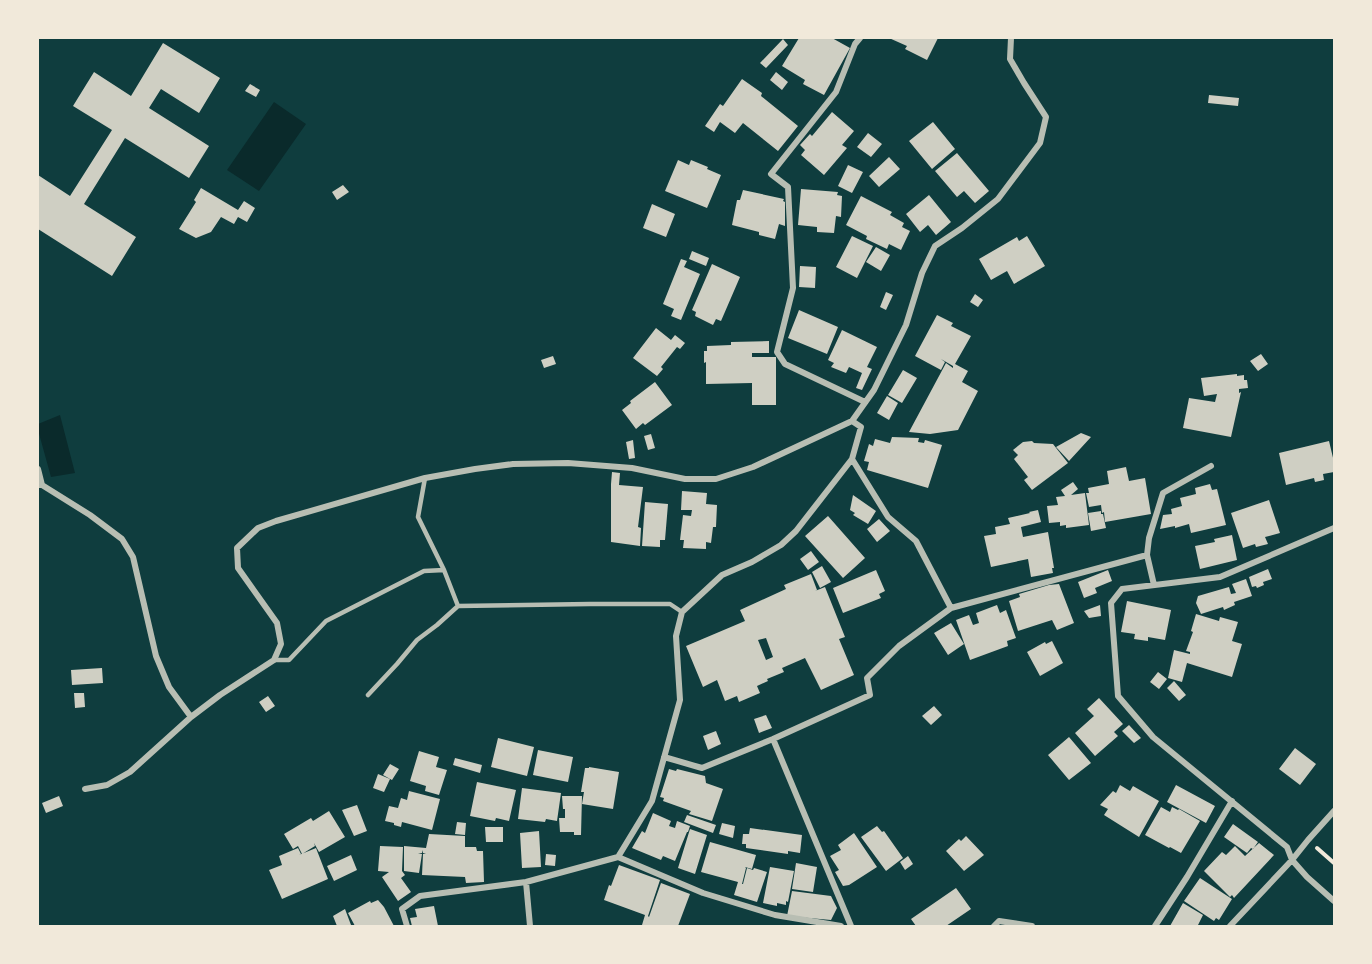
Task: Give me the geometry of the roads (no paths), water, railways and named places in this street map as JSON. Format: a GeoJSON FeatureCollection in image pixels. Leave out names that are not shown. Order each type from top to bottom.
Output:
{"type":"FeatureCollection","features":[{"type":"Feature","properties":{"kind":"street"},"geometry":{"type":"LineString","coordinates":[[860,38],[855,44],[836,92],[771,174],[788,187],[793,288],[777,352],[785,364],[865,402]]}},
{"type":"Feature","properties":{"kind":"street"},"geometry":{"type":"LineString","coordinates":[[85,789],[107,785],[130,772],[219,694],[274,660],[281,644],[277,624],[238,567],[237,548],[258,528],[276,520],[425,478],[513,464],[568,463],[632,468],[685,479],[716,479],[753,468],[852,421],[874,390],[906,325],[922,273],[935,246],[998,199],[1040,143],[1046,117],[1010,59],[1011,38]]}},
{"type":"Feature","properties":{"kind":"street"},"geometry":{"type":"LineString","coordinates":[[618,857],[652,801],[680,700],[676,636],[682,612],[722,575],[752,562],[781,545],[796,531],[852,459],[861,427],[852,421]]}},
{"type":"Feature","properties":{"kind":"street"},"geometry":{"type":"LineString","coordinates":[[852,459],[888,517],[916,541],[951,608]]}},
{"type":"Feature","properties":{"kind":"street"},"geometry":{"type":"LineString","coordinates":[[1154,585],[1147,555],[1149,538],[1163,493],[1211,466]]}},
{"type":"Feature","properties":{"kind":"street"},"geometry":{"type":"LineString","coordinates":[[38,469],[40,485],[90,515],[122,539],[133,557],[156,656],[169,687],[191,717]]}},
{"type":"Feature","properties":{"kind":"street"},"geometry":{"type":"LineString","coordinates":[[1335,528],[1220,577],[1122,589],[1111,603],[1118,696],[1153,737],[1287,848],[1292,860],[1307,877],[1335,901]]}},
{"type":"Feature","properties":{"kind":"street"},"geometry":{"type":"LineString","coordinates":[[664,757],[702,768],[870,695],[867,678],[899,646],[951,608],[1147,555]]}},
{"type":"Feature","properties":{"kind":"street"},"geometry":{"type":"LineString","coordinates":[[773,739],[851,927]]}},
{"type":"Feature","properties":{"kind":"street"},"geometry":{"type":"LineString","coordinates":[[1155,927],[1232,801]]}},
{"type":"Feature","properties":{"kind":"street"},"geometry":{"type":"LineString","coordinates":[[1230,927],[1335,811]]}},
{"type":"Feature","properties":{"kind":"street"},"geometry":{"type":"LineString","coordinates":[[407,927],[402,909],[420,896],[526,882],[618,857],[703,893],[775,915],[841,927]]}},
{"type":"Feature","properties":{"kind":"street"},"geometry":{"type":"LineString","coordinates":[[526,882],[530,927]]}},
{"type":"Feature","properties":{"kind":"street"},"geometry":{"type":"LineString","coordinates":[[994,927],[999,921],[1032,927]]}},
{"type":"Feature","properties":{"kind":"lane"},"geometry":{"type":"LineString","coordinates":[[425,478],[418,517],[444,570],[458,606]]}},
{"type":"Feature","properties":{"kind":"lane"},"geometry":{"type":"LineString","coordinates":[[274,660],[289,660],[326,621],[424,571],[444,570]]}},
{"type":"Feature","properties":{"kind":"lane"},"geometry":{"type":"LineString","coordinates":[[368,695],[417,640],[458,606],[670,604],[682,612]]}},
{"type":"Feature","properties":{"kind":"water"},"geometry":{"type":"Polygon","coordinates":[[[274,102],[306,124],[259,191],[227,170],[274,102]]]}},
{"type":"Feature","properties":{"kind":"water"},"geometry":{"type":"Polygon","coordinates":[[[60,415],[75,473],[51,477],[38,424],[60,415]]]}}]}
